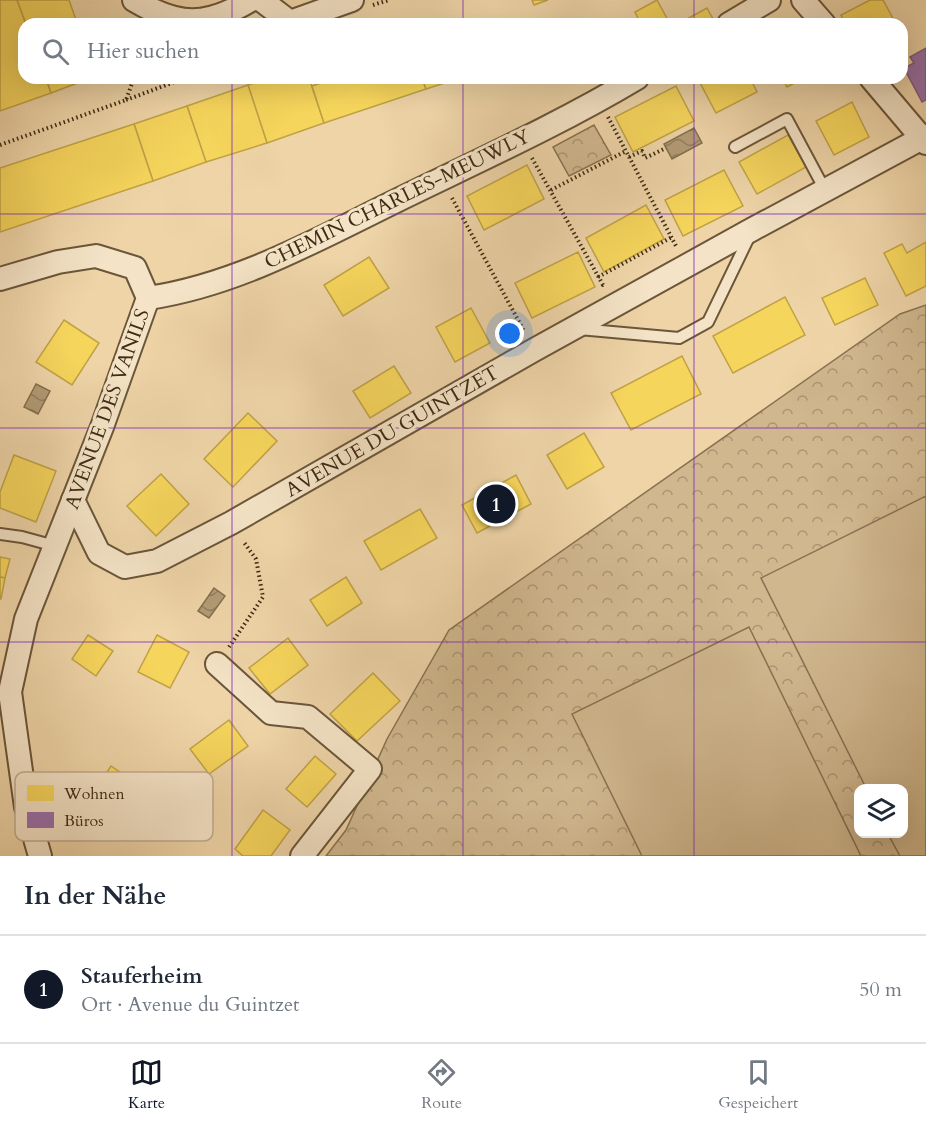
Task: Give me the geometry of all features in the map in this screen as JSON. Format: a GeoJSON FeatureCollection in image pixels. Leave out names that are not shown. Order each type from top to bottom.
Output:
{"type":"FeatureCollection","features":[{"type":"Feature","properties":{"kind":"street"},"geometry":{"type":"LineString","coordinates":[[134,0],[175,18]]}},
{"type":"Feature","properties":{"kind":"street"},"geometry":{"type":"LineString","coordinates":[[213,18],[251,0]]}},
{"type":"Feature","properties":{"kind":"street"},"geometry":{"type":"LineString","coordinates":[[261,0],[285,18]]}},
{"type":"Feature","properties":{"kind":"street"},"geometry":{"type":"LineString","coordinates":[[301,18],[352,0]]}},
{"type":"Feature","properties":{"kind":"street"},"geometry":{"type":"LineString","coordinates":[[739,18],[769,0]]}},
{"type":"Feature","properties":{"kind":"street"},"geometry":{"type":"LineString","coordinates":[[803,0],[819,18]]}},
{"type":"Feature","properties":{"kind":"street","name":"CHEMIN CHARLES-MEUWLY"},"geometry":{"type":"LineString","coordinates":[[148,298],[175,294],[213,283],[276,259],[522,140],[627,84]]}},
{"type":"Feature","properties":{"kind":"street"},"geometry":{"type":"LineString","coordinates":[[876,84],[925,139]]}},
{"type":"Feature","properties":{"kind":"street","name":"AVENUE DU GUINTZET"},"geometry":{"type":"LineString","coordinates":[[73,500],[99,553],[125,567],[157,561],[231,523],[534,350],[753,229],[925,139]]}},
{"type":"Feature","properties":{"kind":"street","name":"AVENUE DES VANILS"},"geometry":{"type":"LineString","coordinates":[[0,279],[58,262],[96,256],[135,268],[148,298],[102,427],[26,619],[10,692],[21,772]]}},
{"type":"Feature","properties":{"kind":"street"},"geometry":{"type":"LineString","coordinates":[[217,664],[271,712],[308,717],[370,769],[302,856]]}},
{"type":"Feature","properties":{"kind":"street","name":"AVENUE DES VANILS"},"geometry":{"type":"LineString","coordinates":[[36,841],[40,856]]}},
{"type":"Feature","properties":{"kind":"lane"},"geometry":{"type":"LineString","coordinates":[[735,147],[787,119],[825,190]]}},
{"type":"Feature","properties":{"kind":"lane"},"geometry":{"type":"LineString","coordinates":[[573,329],[679,338],[689,333],[708,322],[753,229]]}},
{"type":"Feature","properties":{"kind":"lane"},"geometry":{"type":"LineString","coordinates":[[0,534],[55,546]]}},
{"type":"Feature","properties":{"kind":"path"},"geometry":{"type":"LineString","coordinates":[[126,100],[132,84]]}},
{"type":"Feature","properties":{"kind":"path"},"geometry":{"type":"LineString","coordinates":[[0,145],[169,84]]}},
{"type":"Feature","properties":{"kind":"path"},"geometry":{"type":"LineString","coordinates":[[599,100],[672,237],[676,246],[668,251]]}},
{"type":"Feature","properties":{"kind":"path"},"geometry":{"type":"LineString","coordinates":[[522,140],[603,285],[613,280]]}},
{"type":"Feature","properties":{"kind":"path"},"geometry":{"type":"LineString","coordinates":[[629,157],[642,151],[645,158],[666,148]]}},
{"type":"Feature","properties":{"kind":"path"},"geometry":{"type":"LineString","coordinates":[[550,190],[626,152]]}},
{"type":"Feature","properties":{"kind":"path"},"geometry":{"type":"LineString","coordinates":[[442,179],[534,350]]}},
{"type":"Feature","properties":{"kind":"path"},"geometry":{"type":"LineString","coordinates":[[598,276],[672,237]]}},
{"type":"Feature","properties":{"kind":"path"},"geometry":{"type":"LineString","coordinates":[[217,664],[263,597],[256,559],[231,523]]}},
{"type":"Feature","properties":{"kind":"green space"},"geometry":{"type":"Polygon","coordinates":[[[594,125],[611,155],[569,176],[553,147],[594,125]]]}},
{"type":"Feature","properties":{"kind":"green space"},"geometry":{"type":"Polygon","coordinates":[[[926,305],[926,856],[326,856],[346,830],[387,739],[449,630],[900,314],[926,305]]]}},
{"type":"Feature","properties":{"kind":"green space"},"geometry":{"type":"Polygon","coordinates":[[[926,496],[926,856],[900,856],[890,838],[908,838],[908,784],[864,784],[761,578],[926,496]]]}},
{"type":"Feature","properties":{"kind":"green space"},"geometry":{"type":"Polygon","coordinates":[[[749,627],[861,856],[642,856],[572,714],[749,627]]]}},
{"type":"Feature","properties":{"kind":"water"},"geometry":{"type":"Polygon","coordinates":[[[694,128],[702,143],[672,159],[664,144],[694,128]]]}},
{"type":"Feature","properties":{"kind":"water"},"geometry":{"type":"Polygon","coordinates":[[[36,384],[50,391],[38,414],[24,407],[36,384]]]}},
{"type":"Feature","properties":{"kind":"water"},"geometry":{"type":"Polygon","coordinates":[[[214,588],[225,596],[209,618],[198,611],[214,588]]]}},
{"type":"Feature","properties":{"kind":"building: Wohnen"},"geometry":{"type":"Polygon","coordinates":[[[0,0],[17,0],[24,18],[18,18],[18,84],[48,84],[51,93],[0,111],[0,0]]]}},
{"type":"Feature","properties":{"kind":"building: Wohnen"},"geometry":{"type":"Polygon","coordinates":[[[17,0],[69,0],[75,18],[24,18],[17,0]]]}},
{"type":"Feature","properties":{"kind":"building: Wohnen"},"geometry":{"type":"Polygon","coordinates":[[[532,0],[548,0],[534,5],[532,0]]]}},
{"type":"Feature","properties":{"kind":"building: Wohnen"},"geometry":{"type":"Polygon","coordinates":[[[657,0],[667,18],[638,18],[635,12],[657,0]]]}},
{"type":"Feature","properties":{"kind":"building: Wohnen"},"geometry":{"type":"Polygon","coordinates":[[[870,0],[883,0],[893,18],[842,18],[841,15],[870,0]]]}},
{"type":"Feature","properties":{"kind":"building: Wohnen"},"geometry":{"type":"Polygon","coordinates":[[[707,8],[712,18],[689,18],[707,8]]]}},
{"type":"Feature","properties":{"kind":"building: Wohnen"},"geometry":{"type":"Polygon","coordinates":[[[48,84],[75,84],[51,93],[48,84]]]}},
{"type":"Feature","properties":{"kind":"building: Wohnen"},"geometry":{"type":"Polygon","coordinates":[[[311,84],[324,123],[267,143],[248,85],[311,84]]]}},
{"type":"Feature","properties":{"kind":"building: Wohnen"},"geometry":{"type":"Polygon","coordinates":[[[318,84],[424,84],[426,89],[324,123],[312,86],[318,84]]]}},
{"type":"Feature","properties":{"kind":"building: Wohnen"},"geometry":{"type":"Polygon","coordinates":[[[424,84],[441,84],[426,89],[424,84]]]}},
{"type":"Feature","properties":{"kind":"building: Wohnen"},"geometry":{"type":"Polygon","coordinates":[[[701,84],[753,84],[757,92],[716,113],[701,84]]]}},
{"type":"Feature","properties":{"kind":"building: Wohnen"},"geometry":{"type":"Polygon","coordinates":[[[248,85],[267,143],[206,162],[187,106],[248,85]]]}},
{"type":"Feature","properties":{"kind":"building: Wohnen"},"geometry":{"type":"Polygon","coordinates":[[[676,86],[694,121],[633,152],[615,117],[676,86]]]}},
{"type":"Feature","properties":{"kind":"building: Wohnen"},"geometry":{"type":"Polygon","coordinates":[[[852,102],[869,137],[834,155],[816,121],[852,102]]]}},
{"type":"Feature","properties":{"kind":"building: Wohnen"},"geometry":{"type":"Polygon","coordinates":[[[187,106],[206,162],[153,181],[134,124],[187,106]]]}},
{"type":"Feature","properties":{"kind":"building: Wohnen"},"geometry":{"type":"Polygon","coordinates":[[[134,124],[153,181],[0,232],[0,168],[134,124]]]}},
{"type":"Feature","properties":{"kind":"building: Wohnen"},"geometry":{"type":"Polygon","coordinates":[[[788,135],[806,167],[757,194],[739,162],[788,135]]]}},
{"type":"Feature","properties":{"kind":"building: Wohnen"},"geometry":{"type":"Polygon","coordinates":[[[527,165],[544,199],[484,230],[467,196],[527,165]]]}},
{"type":"Feature","properties":{"kind":"building: Wohnen"},"geometry":{"type":"Polygon","coordinates":[[[724,170],[743,206],[683,236],[665,200],[724,170]]]}},
{"type":"Feature","properties":{"kind":"building: Wohnen"},"geometry":{"type":"Polygon","coordinates":[[[646,205],[664,239],[604,272],[586,238],[646,205]]]}},
{"type":"Feature","properties":{"kind":"building: Wohnen"},"geometry":{"type":"Polygon","coordinates":[[[926,242],[926,286],[906,296],[884,253],[902,244],[907,253],[926,242]]]}},
{"type":"Feature","properties":{"kind":"building: Wohnen"},"geometry":{"type":"Polygon","coordinates":[[[578,252],[595,287],[532,318],[515,283],[578,252]]]}},
{"type":"Feature","properties":{"kind":"building: Wohnen"},"geometry":{"type":"Polygon","coordinates":[[[369,257],[389,288],[343,316],[324,285],[369,257]]]}},
{"type":"Feature","properties":{"kind":"building: Wohnen"},"geometry":{"type":"Polygon","coordinates":[[[865,278],[878,305],[835,325],[822,298],[865,278]]]}},
{"type":"Feature","properties":{"kind":"building: Wohnen"},"geometry":{"type":"Polygon","coordinates":[[[785,297],[805,335],[733,373],[713,336],[785,297]]]}},
{"type":"Feature","properties":{"kind":"building: Wohnen"},"geometry":{"type":"Polygon","coordinates":[[[471,308],[490,343],[455,362],[436,327],[471,308]]]}},
{"type":"Feature","properties":{"kind":"building: Wohnen"},"geometry":{"type":"Polygon","coordinates":[[[64,320],[99,343],[72,385],[36,362],[64,320]]]}},
{"type":"Feature","properties":{"kind":"building: Wohnen"},"geometry":{"type":"Polygon","coordinates":[[[682,356],[701,394],[631,430],[611,393],[682,356]]]}},
{"type":"Feature","properties":{"kind":"building: Wohnen"},"geometry":{"type":"Polygon","coordinates":[[[394,366],[411,393],[370,418],[353,391],[394,366]]]}},
{"type":"Feature","properties":{"kind":"building: Wohnen"},"geometry":{"type":"Polygon","coordinates":[[[248,413],[277,441],[233,487],[204,459],[248,413]]]}},
{"type":"Feature","properties":{"kind":"building: Wohnen"},"geometry":{"type":"Polygon","coordinates":[[[584,433],[604,467],[567,489],[547,455],[584,433]]]}},
{"type":"Feature","properties":{"kind":"building: Wohnen"},"geometry":{"type":"Polygon","coordinates":[[[14,455],[56,471],[36,522],[0,508],[0,492],[14,455]]]}},
{"type":"Feature","properties":{"kind":"building: Wohnen"},"geometry":{"type":"Polygon","coordinates":[[[161,474],[189,504],[156,536],[127,506],[161,474]]]}},
{"type":"Feature","properties":{"kind":"building: Wohnen"},"geometry":{"type":"Polygon","coordinates":[[[516,475],[531,504],[477,533],[462,505],[516,475]]]}},
{"type":"Feature","properties":{"kind":"building: Wohnen"},"geometry":{"type":"Polygon","coordinates":[[[420,509],[437,538],[381,570],[364,541],[420,509]]]}},
{"type":"Feature","properties":{"kind":"building: Wohnen"},"geometry":{"type":"Polygon","coordinates":[[[0,557],[10,559],[5,578],[0,577],[0,557]]]}},
{"type":"Feature","properties":{"kind":"building: Wohnen"},"geometry":{"type":"Polygon","coordinates":[[[0,577],[5,578],[1,599],[0,599],[0,577]]]}},
{"type":"Feature","properties":{"kind":"building: Wohnen"},"geometry":{"type":"Polygon","coordinates":[[[346,577],[362,603],[327,626],[310,600],[346,577]]]}},
{"type":"Feature","properties":{"kind":"building: Wohnen"},"geometry":{"type":"Polygon","coordinates":[[[88,635],[113,651],[96,676],[72,659],[88,635]]]}},
{"type":"Feature","properties":{"kind":"building: Wohnen"},"geometry":{"type":"Polygon","coordinates":[[[157,635],[189,652],[170,688],[138,672],[157,635]]]}},
{"type":"Feature","properties":{"kind":"building: Wohnen"},"geometry":{"type":"Polygon","coordinates":[[[288,638],[308,665],[270,694],[249,668],[288,638]]]}},
{"type":"Feature","properties":{"kind":"building: Wohnen"},"geometry":{"type":"Polygon","coordinates":[[[373,673],[400,701],[357,741],[330,714],[373,673]]]}},
{"type":"Feature","properties":{"kind":"building: Wohnen"},"geometry":{"type":"Polygon","coordinates":[[[229,720],[248,746],[212,772],[207,772],[190,749],[229,720]]]}},
{"type":"Feature","properties":{"kind":"building: Wohnen"},"geometry":{"type":"Polygon","coordinates":[[[315,756],[336,774],[307,807],[286,789],[315,756]]]}},
{"type":"Feature","properties":{"kind":"building: Wohnen"},"geometry":{"type":"Polygon","coordinates":[[[111,766],[120,772],[107,772],[111,766]]]}},
{"type":"Feature","properties":{"kind":"building: Wohnen"},"geometry":{"type":"Polygon","coordinates":[[[263,810],[290,830],[271,856],[243,856],[235,849],[263,810]]]}},
{"type":"Feature","properties":{"kind":"building: Büros"},"geometry":{"type":"Polygon","coordinates":[[[926,48],[926,100],[922,102],[908,76],[908,66],[914,63],[910,57],[926,48]]]}},
{"type":"Feature","properties":{"kind":"place","name":"Stauferheim"},"geometry":{"type":"Point","coordinates":[496,504]}}]}
